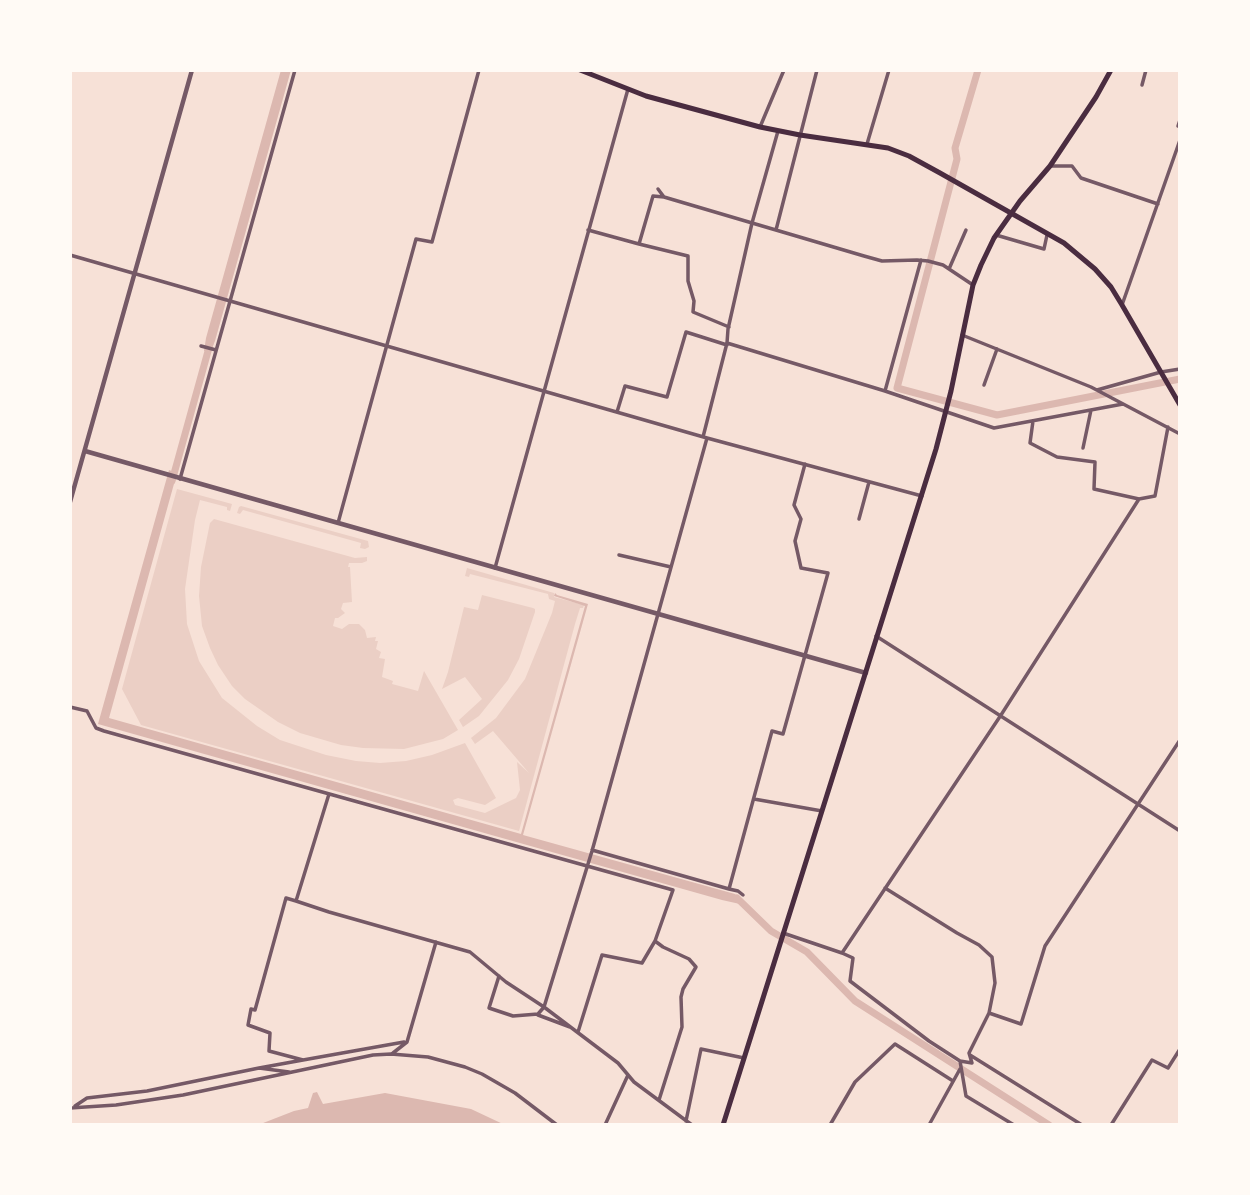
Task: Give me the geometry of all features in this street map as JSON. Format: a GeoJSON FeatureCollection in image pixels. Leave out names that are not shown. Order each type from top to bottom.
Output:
{"type":"FeatureCollection","features":[{"type":"Feature","properties":{"kind":"main road"},"geometry":{"type":"LineString","coordinates":[[580,70],[628,89],[760,127],[888,148],[940,173],[1064,243],[1094,269],[1122,304],[1180,405]]}},
{"type":"Feature","properties":{"kind":"main road"},"geometry":{"type":"LineString","coordinates":[[723,1125],[922,496],[951,391],[973,285],[996,235],[1050,166],[1111,70]]}},
{"type":"Feature","properties":{"kind":"street"},"geometry":{"type":"LineString","coordinates":[[70,502],[74,478],[85,451],[192,70]]}},
{"type":"Feature","properties":{"kind":"street"},"geometry":{"type":"LineString","coordinates":[[179,478],[295,70]]}},
{"type":"Feature","properties":{"kind":"street"},"geometry":{"type":"LineString","coordinates":[[338,523],[416,239],[432,242],[479,70]]}},
{"type":"Feature","properties":{"kind":"street"},"geometry":{"type":"LineString","coordinates":[[760,127],[784,70]]}},
{"type":"Feature","properties":{"kind":"street"},"geometry":{"type":"LineString","coordinates":[[776,230],[817,70]]}},
{"type":"Feature","properties":{"kind":"street"},"geometry":{"type":"LineString","coordinates":[[867,144],[889,70]]}},
{"type":"Feature","properties":{"kind":"street"},"geometry":{"type":"LineString","coordinates":[[1142,85],[1146,70]]}},
{"type":"Feature","properties":{"kind":"street"},"geometry":{"type":"LineString","coordinates":[[495,568],[628,89]]}},
{"type":"Feature","properties":{"kind":"street"},"geometry":{"type":"LineString","coordinates":[[1180,120],[1180,126]]}},
{"type":"Feature","properties":{"kind":"street"},"geometry":{"type":"LineString","coordinates":[[536,1014],[544,1007],[592,851],[671,567],[705,438],[752,223],[778,131]]}},
{"type":"Feature","properties":{"kind":"street"},"geometry":{"type":"LineString","coordinates":[[1122,304],[1180,140]]}},
{"type":"Feature","properties":{"kind":"street"},"geometry":{"type":"LineString","coordinates":[[1050,166],[1072,166],[1081,178],[1158,204]]}},
{"type":"Feature","properties":{"kind":"street"},"geometry":{"type":"LineString","coordinates":[[658,190],[664,197]]}},
{"type":"Feature","properties":{"kind":"street"},"geometry":{"type":"LineString","coordinates":[[639,244],[653,196],[664,197],[882,261],[919,260],[943,265],[973,285]]}},
{"type":"Feature","properties":{"kind":"street"},"geometry":{"type":"LineString","coordinates":[[588,230],[688,256],[688,281],[694,301],[693,312],[729,328]]}},
{"type":"Feature","properties":{"kind":"street"},"geometry":{"type":"LineString","coordinates":[[949,269],[966,230]]}},
{"type":"Feature","properties":{"kind":"street"},"geometry":{"type":"LineString","coordinates":[[996,235],[1044,249],[1048,234]]}},
{"type":"Feature","properties":{"kind":"street"},"geometry":{"type":"LineString","coordinates":[[70,255],[705,438],[922,496]]}},
{"type":"Feature","properties":{"kind":"street"},"geometry":{"type":"LineString","coordinates":[[885,391],[919,260]]}},
{"type":"Feature","properties":{"kind":"street"},"geometry":{"type":"LineString","coordinates":[[617,412],[625,386],[667,397],[686,332],[885,391],[994,428],[1123,404]]}},
{"type":"Feature","properties":{"kind":"street"},"geometry":{"type":"LineString","coordinates":[[962,335],[1093,389],[1180,434]]}},
{"type":"Feature","properties":{"kind":"street"},"geometry":{"type":"LineString","coordinates":[[203,347],[214,350]]}},
{"type":"Feature","properties":{"kind":"street"},"geometry":{"type":"LineString","coordinates":[[984,385],[997,349]]}},
{"type":"Feature","properties":{"kind":"street"},"geometry":{"type":"LineString","coordinates":[[1093,389],[1180,369]]}},
{"type":"Feature","properties":{"kind":"street"},"geometry":{"type":"LineString","coordinates":[[1083,448],[1091,410]]}},
{"type":"Feature","properties":{"kind":"street"},"geometry":{"type":"LineString","coordinates":[[1032,421],[1030,443],[1057,457],[1095,461],[1094,489],[1139,499],[1155,496],[1168,427]]}},
{"type":"Feature","properties":{"kind":"street"},"geometry":{"type":"LineString","coordinates":[[85,451],[866,673]]}},
{"type":"Feature","properties":{"kind":"street"},"geometry":{"type":"LineString","coordinates":[[729,888],[772,731],[783,734],[828,573],[801,568],[795,541],[801,519],[794,505],[805,464]]}},
{"type":"Feature","properties":{"kind":"street"},"geometry":{"type":"LineString","coordinates":[[859,519],[869,482]]}},
{"type":"Feature","properties":{"kind":"street"},"geometry":{"type":"LineString","coordinates":[[842,953],[1001,715],[1139,499]]}},
{"type":"Feature","properties":{"kind":"street"},"geometry":{"type":"LineString","coordinates":[[619,555],[671,567]]}},
{"type":"Feature","properties":{"kind":"street"},"geometry":{"type":"LineString","coordinates":[[876,636],[1180,831]]}},
{"type":"Feature","properties":{"kind":"street"},"geometry":{"type":"LineString","coordinates":[[70,707],[87,711],[96,728],[104,731],[673,890],[655,941],[642,963],[602,956],[575,1030]]}},
{"type":"Feature","properties":{"kind":"street"},"geometry":{"type":"LineString","coordinates":[[989,1013],[1021,1024],[1045,946],[1180,740]]}},
{"type":"Feature","properties":{"kind":"street"},"geometry":{"type":"LineString","coordinates":[[299,902],[296,901],[329,794]]}},
{"type":"Feature","properties":{"kind":"street"},"geometry":{"type":"LineString","coordinates":[[754,799],[822,811]]}},
{"type":"Feature","properties":{"kind":"street"},"geometry":{"type":"LineString","coordinates":[[592,851],[729,888],[743,895]]}},
{"type":"Feature","properties":{"kind":"street"},"geometry":{"type":"LineString","coordinates":[[783,933],[853,958],[850,981],[929,1041],[960,1061],[972,1063],[969,1054],[989,1013],[995,983],[992,957],[979,945],[885,888]]}},
{"type":"Feature","properties":{"kind":"street"},"geometry":{"type":"LineString","coordinates":[[303,1059],[269,1051],[270,1033],[248,1025],[251,1009],[255,1010],[286,898],[470,952],[618,1062],[634,1082],[692,1125]]}},
{"type":"Feature","properties":{"kind":"street"},"geometry":{"type":"LineString","coordinates":[[655,941],[689,959],[696,967],[683,989],[682,1027],[659,1100]]}},
{"type":"Feature","properties":{"kind":"street"},"geometry":{"type":"LineString","coordinates":[[391,1054],[407,1042],[436,942]]}},
{"type":"Feature","properties":{"kind":"street"},"geometry":{"type":"LineString","coordinates":[[499,976],[489,1007],[513,1016],[536,1014],[575,1030]]}},
{"type":"Feature","properties":{"kind":"street"},"geometry":{"type":"LineString","coordinates":[[71,1107],[87,1098],[147,1091],[303,1059],[407,1042]]}},
{"type":"Feature","properties":{"kind":"street"},"geometry":{"type":"LineString","coordinates":[[830,1125],[855,1082],[895,1044],[953,1082]]}},
{"type":"Feature","properties":{"kind":"street"},"geometry":{"type":"LineString","coordinates":[[686,1121],[701,1049],[744,1058]]}},
{"type":"Feature","properties":{"kind":"street"},"geometry":{"type":"LineString","coordinates":[[1111,1125],[1153,1060],[1168,1068],[1180,1049]]}},
{"type":"Feature","properties":{"kind":"street"},"geometry":{"type":"LineString","coordinates":[[71,1107],[116,1105],[183,1095],[373,1055],[391,1054],[438,1059],[482,1074],[507,1087],[556,1125]]}},
{"type":"Feature","properties":{"kind":"street"},"geometry":{"type":"LineString","coordinates":[[969,1054],[1082,1125]]}},
{"type":"Feature","properties":{"kind":"street"},"geometry":{"type":"LineString","coordinates":[[960,1061],[967,1096],[1014,1125]]}},
{"type":"Feature","properties":{"kind":"street"},"geometry":{"type":"LineString","coordinates":[[929,1125],[961,1067]]}},
{"type":"Feature","properties":{"kind":"street"},"geometry":{"type":"LineString","coordinates":[[259,1068],[292,1072]]}},
{"type":"Feature","properties":{"kind":"street"},"geometry":{"type":"LineString","coordinates":[[605,1125],[628,1075]]}},
{"type":"Feature","properties":{"kind":"shaded area"},"geometry":{"type":"Polygon","coordinates":[[[281,70],[291,70],[215,341],[210,352],[204,351],[206,338],[281,70]]]}},
{"type":"Feature","properties":{"kind":"shaded area"},"geometry":{"type":"Polygon","coordinates":[[[169,470],[177,473],[109,718],[521,834],[585,606],[554,596],[555,593],[588,604],[523,835],[735,894],[743,901],[740,904],[722,900],[98,724],[169,470]]]}},
{"type":"Feature","properties":{"kind":"shaded area"},"geometry":{"type":"Polygon","coordinates":[[[177,489],[232,504],[230,511],[227,507],[200,500],[185,589],[187,624],[199,661],[222,698],[257,726],[280,740],[326,755],[356,761],[406,761],[465,743],[496,798],[485,805],[458,798],[453,800],[455,805],[485,813],[516,798],[520,790],[517,762],[529,773],[493,731],[475,744],[471,738],[496,718],[525,679],[555,601],[549,599],[548,594],[470,574],[469,577],[465,576],[467,568],[554,593],[554,597],[584,605],[580,608],[575,624],[519,831],[141,725],[122,689],[177,489]]]}},
{"type":"Feature","properties":{"kind":"shaded area"},"geometry":{"type":"Polygon","coordinates":[[[241,506],[368,541],[369,547],[360,548],[361,543],[243,510],[240,514],[237,513],[241,506]]]}},
{"type":"Feature","properties":{"kind":"shaded area"},"geometry":{"type":"Polygon","coordinates":[[[214,519],[355,558],[367,557],[367,561],[362,563],[349,563],[352,602],[343,603],[341,609],[345,613],[335,618],[333,626],[342,629],[349,624],[359,624],[365,630],[367,638],[376,637],[376,649],[381,652],[379,658],[385,659],[382,677],[393,681],[392,684],[418,691],[424,671],[458,730],[443,739],[404,749],[341,745],[300,733],[278,722],[245,699],[218,665],[202,626],[199,596],[201,567],[210,523],[214,519]]]}},
{"type":"Feature","properties":{"kind":"shaded area"},"geometry":{"type":"Polygon","coordinates":[[[482,595],[533,608],[535,612],[519,659],[508,680],[479,716],[463,727],[459,720],[482,699],[465,677],[442,689],[464,607],[478,610],[482,595]]]}},
{"type":"Feature","properties":{"kind":"shaded area"},"geometry":{"type":"Polygon","coordinates":[[[317,1092],[323,1104],[385,1093],[471,1109],[505,1125],[258,1125],[308,1108],[313,1093],[317,1092]]]}},
{"type":"Feature","properties":{"kind":"waterway"},"geometry":{"type":"LineString","coordinates":[[978,70],[955,148],[957,159],[897,388],[997,415],[1180,379]]}},
{"type":"Feature","properties":{"kind":"waterway"},"geometry":{"type":"LineString","coordinates":[[172,481],[210,344]]}},
{"type":"Feature","properties":{"kind":"waterway"},"geometry":{"type":"LineString","coordinates":[[737,898],[771,931],[807,952],[855,1001],[1049,1125]]}}]}
